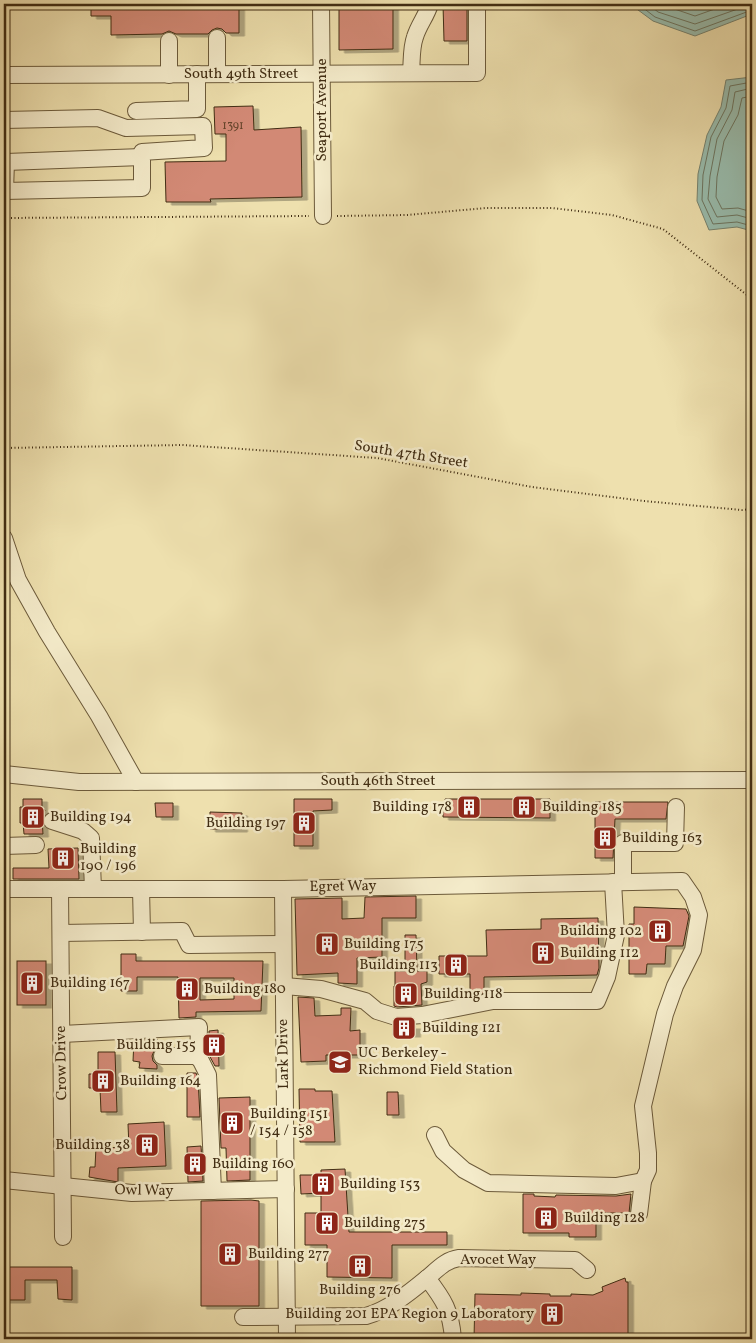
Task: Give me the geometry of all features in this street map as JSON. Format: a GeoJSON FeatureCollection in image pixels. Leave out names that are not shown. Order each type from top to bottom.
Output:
{"type":"FeatureCollection","features":[{"type":"Feature","properties":{"kind":"street","name":"Seaport Avenue"},"geometry":{"type":"LineString","coordinates":[[321,4],[322,216]]}},
{"type":"Feature","properties":{"kind":"street"},"geometry":{"type":"LineString","coordinates":[[411,73],[412,47],[420,24],[426,16],[430,4]]}},
{"type":"Feature","properties":{"kind":"street","name":"South 49th Street"},"geometry":{"type":"LineString","coordinates":[[4,75],[477,73],[477,4]]}},
{"type":"Feature","properties":{"kind":"street"},"geometry":{"type":"LineString","coordinates":[[217,38],[217,74]]}},
{"type":"Feature","properties":{"kind":"street"},"geometry":{"type":"LineString","coordinates":[[169,41],[169,74]]}},
{"type":"Feature","properties":{"kind":"street"},"geometry":{"type":"LineString","coordinates":[[136,111],[197,109],[197,74]]}},
{"type":"Feature","properties":{"kind":"street"},"geometry":{"type":"LineString","coordinates":[[4,120],[98,118],[126,128],[203,126],[204,148],[142,152],[142,157],[142,188],[4,191],[6,162],[142,157]]}},
{"type":"Feature","properties":{"kind":"street"},"geometry":{"type":"LineString","coordinates":[[4,538],[18,580],[136,782]]}},
{"type":"Feature","properties":{"kind":"street","name":"South 46th Street"},"geometry":{"type":"LineString","coordinates":[[4,774],[79,782],[752,780]]}},
{"type":"Feature","properties":{"kind":"street"},"geometry":{"type":"LineString","coordinates":[[284,986],[321,989],[365,1001],[377,1011],[396,1017],[422,1016],[493,1001],[597,1001],[607,977],[616,935],[618,882],[623,843],[675,843],[676,807]]}},
{"type":"Feature","properties":{"kind":"street"},"geometry":{"type":"LineString","coordinates":[[52,821],[83,831],[91,838],[93,889]]}},
{"type":"Feature","properties":{"kind":"street"},"geometry":{"type":"LineString","coordinates":[[4,846],[36,845]]}},
{"type":"Feature","properties":{"kind":"street","name":"Egret Way"},"geometry":{"type":"LineString","coordinates":[[4,889],[283,888],[682,881],[693,897],[699,915],[693,950],[675,986],[665,1014],[643,1106],[648,1170],[643,1181]]}},
{"type":"Feature","properties":{"kind":"street","name":"Lark Drive"},"geometry":{"type":"LineString","coordinates":[[283,888],[287,1339]]}},
{"type":"Feature","properties":{"kind":"street","name":"Crow Drive"},"geometry":{"type":"LineString","coordinates":[[60,889],[62,1237]]}},
{"type":"Feature","properties":{"kind":"street"},"geometry":{"type":"LineString","coordinates":[[140,889],[142,932]]}},
{"type":"Feature","properties":{"kind":"street"},"geometry":{"type":"LineString","coordinates":[[61,933],[182,931],[189,945],[283,944]]}},
{"type":"Feature","properties":{"kind":"street"},"geometry":{"type":"LineString","coordinates":[[62,1034],[199,1027],[198,1058],[208,1075],[212,1191]]}},
{"type":"Feature","properties":{"kind":"street"},"geometry":{"type":"LineString","coordinates":[[162,1056],[190,1055],[198,1058]]}},
{"type":"Feature","properties":{"kind":"street"},"geometry":{"type":"LineString","coordinates":[[435,1135],[443,1151],[464,1170],[488,1183],[616,1186],[643,1181],[639,1214]]}},
{"type":"Feature","properties":{"kind":"street","name":"Owl Way"},"geometry":{"type":"LineString","coordinates":[[4,1180],[132,1193],[286,1189]]}},
{"type":"Feature","properties":{"kind":"street","name":"Avocet Way"},"geometry":{"type":"LineString","coordinates":[[243,1317],[366,1316],[389,1305],[443,1264],[460,1258],[575,1260],[587,1270]]}},
{"type":"Feature","properties":{"kind":"street"},"geometry":{"type":"LineString","coordinates":[[427,1278],[444,1300],[452,1323],[454,1339]]}},
{"type":"Feature","properties":{"kind":"path"},"geometry":{"type":"LineString","coordinates":[[4,218],[407,215],[486,208],[552,208],[612,214],[663,229],[752,299]]}},
{"type":"Feature","properties":{"kind":"path","name":"South 47th Street"},"geometry":{"type":"LineString","coordinates":[[4,448],[182,445],[376,458],[532,487],[644,501],[742,510],[752,509]]}},
{"type":"Feature","properties":{"kind":"water"},"geometry":{"type":"Polygon","coordinates":[[[630,4],[752,4],[752,14],[695,36],[653,21],[630,4]]]}},
{"type":"Feature","properties":{"kind":"water"},"geometry":{"type":"Polygon","coordinates":[[[752,77],[752,231],[737,227],[709,230],[697,201],[698,174],[707,135],[721,107],[726,80],[752,77]]]}},
{"type":"Feature","properties":{"kind":"building"},"geometry":{"type":"Polygon","coordinates":[[[91,4],[239,4],[239,33],[226,33],[222,29],[217,28],[208,34],[176,34],[169,31],[162,34],[111,35],[111,16],[91,16],[91,4]]]}},
{"type":"Feature","properties":{"kind":"building"},"geometry":{"type":"Polygon","coordinates":[[[393,4],[393,49],[339,50],[339,5],[393,4]]]}},
{"type":"Feature","properties":{"kind":"building"},"geometry":{"type":"Polygon","coordinates":[[[443,4],[467,4],[467,41],[444,41],[443,4]]]}},
{"type":"Feature","properties":{"kind":"building"},"geometry":{"type":"Polygon","coordinates":[[[253,106],[254,130],[301,127],[302,197],[210,199],[211,202],[166,202],[165,162],[226,161],[226,134],[215,134],[214,107],[253,106]]]}},
{"type":"Feature","properties":{"kind":"building","name":"Building 194"},"geometry":{"type":"Polygon","coordinates":[[[23,799],[42,799],[42,810],[45,810],[42,818],[43,834],[24,834],[23,823],[20,823],[20,807],[23,807],[23,799]]]}},
{"type":"Feature","properties":{"kind":"building","name":"Building 197"},"geometry":{"type":"Polygon","coordinates":[[[294,799],[332,799],[332,810],[313,811],[313,846],[294,846],[294,799]]]}},
{"type":"Feature","properties":{"kind":"building"},"geometry":{"type":"Polygon","coordinates":[[[445,799],[550,799],[550,818],[443,817],[443,803],[445,803],[445,799]]]}},
{"type":"Feature","properties":{"kind":"building","name":"Building 163"},"geometry":{"type":"Polygon","coordinates":[[[595,802],[668,802],[666,819],[615,819],[613,858],[595,858],[595,802]]]}},
{"type":"Feature","properties":{"kind":"building"},"geometry":{"type":"Polygon","coordinates":[[[155,803],[173,803],[173,817],[156,817],[155,803]]]}},
{"type":"Feature","properties":{"kind":"building"},"geometry":{"type":"Polygon","coordinates":[[[210,812],[242,813],[242,829],[210,829],[210,812]]]}},
{"type":"Feature","properties":{"kind":"building","name":"Building 190 / 196"},"geometry":{"type":"Polygon","coordinates":[[[78,848],[79,879],[13,879],[13,868],[49,868],[48,849],[78,848]]]}},
{"type":"Feature","properties":{"kind":"building","name":"Building 175"},"geometry":{"type":"Polygon","coordinates":[[[416,896],[416,918],[382,918],[382,957],[357,958],[357,984],[338,983],[338,973],[297,975],[295,899],[342,898],[342,919],[364,918],[365,897],[416,896]]]}},
{"type":"Feature","properties":{"kind":"building","name":"Building 102"},"geometry":{"type":"Polygon","coordinates":[[[634,907],[686,909],[689,916],[683,946],[666,946],[665,964],[647,964],[646,974],[629,974],[629,924],[634,924],[634,907]]]}},
{"type":"Feature","properties":{"kind":"building","name":"Building 112"},"geometry":{"type":"Polygon","coordinates":[[[598,918],[599,968],[597,975],[484,977],[484,993],[470,995],[470,974],[439,974],[439,956],[487,956],[486,930],[541,929],[541,919],[598,918]]]}},
{"type":"Feature","properties":{"kind":"building"},"geometry":{"type":"Polygon","coordinates":[[[405,935],[416,935],[417,971],[427,971],[427,982],[421,984],[422,1005],[397,1007],[394,1006],[395,971],[405,971],[405,935]]]}},
{"type":"Feature","properties":{"kind":"building","name":"Building 180"},"geometry":{"type":"Polygon","coordinates":[[[121,954],[136,954],[136,961],[263,961],[261,1011],[196,1012],[196,1017],[179,1018],[178,977],[137,977],[137,991],[121,991],[121,954]],[[200,978],[200,1000],[234,999],[234,978],[200,978]]]}},
{"type":"Feature","properties":{"kind":"building","name":"Building 167"},"geometry":{"type":"Polygon","coordinates":[[[17,961],[46,961],[46,1005],[17,1005],[17,961]]]}},
{"type":"Feature","properties":{"kind":"building"},"geometry":{"type":"Polygon","coordinates":[[[298,997],[314,998],[315,1016],[341,1015],[341,1008],[351,1008],[350,1031],[360,1030],[358,1055],[326,1055],[326,1061],[301,1062],[298,997]]]}},
{"type":"Feature","properties":{"kind":"building","name":"Building 121"},"geometry":{"type":"Polygon","coordinates":[[[393,1026],[415,1026],[415,1034],[393,1034],[393,1026]]]}},
{"type":"Feature","properties":{"kind":"building"},"geometry":{"type":"Polygon","coordinates":[[[218,1030],[219,1066],[215,1066],[209,1055],[209,1031],[218,1030]]]}},
{"type":"Feature","properties":{"kind":"building"},"geometry":{"type":"Polygon","coordinates":[[[134,1040],[158,1040],[157,1047],[152,1056],[157,1069],[139,1068],[140,1062],[133,1061],[134,1040]]]}},
{"type":"Feature","properties":{"kind":"building","name":"Building 164"},"geometry":{"type":"Polygon","coordinates":[[[98,1052],[115,1052],[117,1112],[101,1112],[100,1088],[89,1088],[89,1074],[98,1074],[98,1052]]]}},
{"type":"Feature","properties":{"kind":"building"},"geometry":{"type":"Polygon","coordinates":[[[187,1073],[196,1073],[198,1078],[200,1117],[187,1117],[187,1073]]]}},
{"type":"Feature","properties":{"kind":"building"},"geometry":{"type":"Polygon","coordinates":[[[299,1089],[332,1091],[335,1142],[300,1142],[299,1089]]]}},
{"type":"Feature","properties":{"kind":"building"},"geometry":{"type":"Polygon","coordinates":[[[387,1092],[398,1092],[399,1115],[387,1115],[387,1092]]]}},
{"type":"Feature","properties":{"kind":"building","name":"Building 151 / 154 / 158"},"geometry":{"type":"Polygon","coordinates":[[[250,1097],[250,1180],[227,1181],[226,1148],[221,1148],[219,1098],[250,1097]]]}},
{"type":"Feature","properties":{"kind":"building","name":"Building 38"},"geometry":{"type":"Polygon","coordinates":[[[164,1122],[166,1166],[118,1168],[118,1182],[89,1177],[90,1167],[95,1167],[96,1147],[129,1148],[128,1124],[164,1122]]]}},
{"type":"Feature","properties":{"kind":"building","name":"Building 160"},"geometry":{"type":"Polygon","coordinates":[[[201,1146],[203,1181],[188,1182],[187,1147],[201,1146]]]}},
{"type":"Feature","properties":{"kind":"building"},"geometry":{"type":"Polygon","coordinates":[[[345,1169],[349,1232],[447,1232],[447,1245],[392,1245],[392,1278],[327,1277],[327,1245],[305,1245],[305,1213],[321,1213],[321,1193],[301,1194],[300,1175],[321,1175],[321,1170],[345,1169]]]}},
{"type":"Feature","properties":{"kind":"building","name":"Building 128"},"geometry":{"type":"Polygon","coordinates":[[[523,1194],[555,1197],[556,1195],[616,1196],[631,1194],[629,1213],[596,1213],[596,1237],[569,1237],[569,1233],[523,1233],[523,1194]]]}},
{"type":"Feature","properties":{"kind":"building","name":"Building 277"},"geometry":{"type":"Polygon","coordinates":[[[201,1201],[259,1201],[259,1306],[201,1306],[201,1201]]]}},
{"type":"Feature","properties":{"kind":"building"},"geometry":{"type":"Polygon","coordinates":[[[4,1267],[72,1267],[72,1300],[58,1299],[57,1280],[25,1280],[25,1300],[4,1300],[4,1267]]]}},
{"type":"Feature","properties":{"kind":"building","name":"Building 201 EPA Region 9 Laboratory"},"geometry":{"type":"Polygon","coordinates":[[[625,1278],[626,1282],[628,1282],[628,1339],[474,1339],[475,1294],[593,1295],[603,1291],[602,1287],[625,1278]]]}},
{"type":"Feature","properties":{"kind":"place","name":"Building 178"},"geometry":{"type":"Point","coordinates":[469,807]}},
{"type":"Feature","properties":{"kind":"place","name":"Building 185"},"geometry":{"type":"Point","coordinates":[524,807]}},
{"type":"Feature","properties":{"kind":"place","name":"Building 194"},"geometry":{"type":"Point","coordinates":[33,817]}},
{"type":"Feature","properties":{"kind":"place","name":"Building 197"},"geometry":{"type":"Point","coordinates":[304,823]}},
{"type":"Feature","properties":{"kind":"place","name":"Building 163"},"geometry":{"type":"Point","coordinates":[605,838]}},
{"type":"Feature","properties":{"kind":"place","name":"Building 190 / 196"},"geometry":{"type":"Point","coordinates":[63,858]}},
{"type":"Feature","properties":{"kind":"place","name":"Building 102"},"geometry":{"type":"Point","coordinates":[660,931]}},
{"type":"Feature","properties":{"kind":"place","name":"Building 175"},"geometry":{"type":"Point","coordinates":[327,944]}},
{"type":"Feature","properties":{"kind":"place","name":"Building 112"},"geometry":{"type":"Point","coordinates":[543,953]}},
{"type":"Feature","properties":{"kind":"place","name":"Building 113"},"geometry":{"type":"Point","coordinates":[456,965]}},
{"type":"Feature","properties":{"kind":"place","name":"Building 167"},"geometry":{"type":"Point","coordinates":[32,983]}},
{"type":"Feature","properties":{"kind":"place","name":"Building 180"},"geometry":{"type":"Point","coordinates":[187,989]}},
{"type":"Feature","properties":{"kind":"place","name":"Building 118"},"geometry":{"type":"Point","coordinates":[406,994]}},
{"type":"Feature","properties":{"kind":"place","name":"Building 121"},"geometry":{"type":"Point","coordinates":[404,1028]}},
{"type":"Feature","properties":{"kind":"place","name":"Building 155"},"geometry":{"type":"Point","coordinates":[214,1045]}},
{"type":"Feature","properties":{"kind":"place","name":"UC Berkeley - Richmond Field Station"},"geometry":{"type":"Point","coordinates":[340,1062]}},
{"type":"Feature","properties":{"kind":"place","name":"Building 164"},"geometry":{"type":"Point","coordinates":[103,1081]}},
{"type":"Feature","properties":{"kind":"place","name":"Building 151 / 154 / 158"},"geometry":{"type":"Point","coordinates":[232,1123]}},
{"type":"Feature","properties":{"kind":"place","name":"Building 38"},"geometry":{"type":"Point","coordinates":[147,1145]}},
{"type":"Feature","properties":{"kind":"place","name":"Building 160"},"geometry":{"type":"Point","coordinates":[195,1164]}},
{"type":"Feature","properties":{"kind":"place","name":"Building 153"},"geometry":{"type":"Point","coordinates":[323,1184]}},
{"type":"Feature","properties":{"kind":"place","name":"Building 128"},"geometry":{"type":"Point","coordinates":[546,1218]}},
{"type":"Feature","properties":{"kind":"place","name":"Building 275"},"geometry":{"type":"Point","coordinates":[327,1223]}},
{"type":"Feature","properties":{"kind":"place","name":"Building 277"},"geometry":{"type":"Point","coordinates":[230,1254]}},
{"type":"Feature","properties":{"kind":"place","name":"Building 276"},"geometry":{"type":"Point","coordinates":[360,1266]}},
{"type":"Feature","properties":{"kind":"place","name":"Building 201 EPA Region 9 Laboratory"},"geometry":{"type":"Point","coordinates":[552,1314]}}]}
